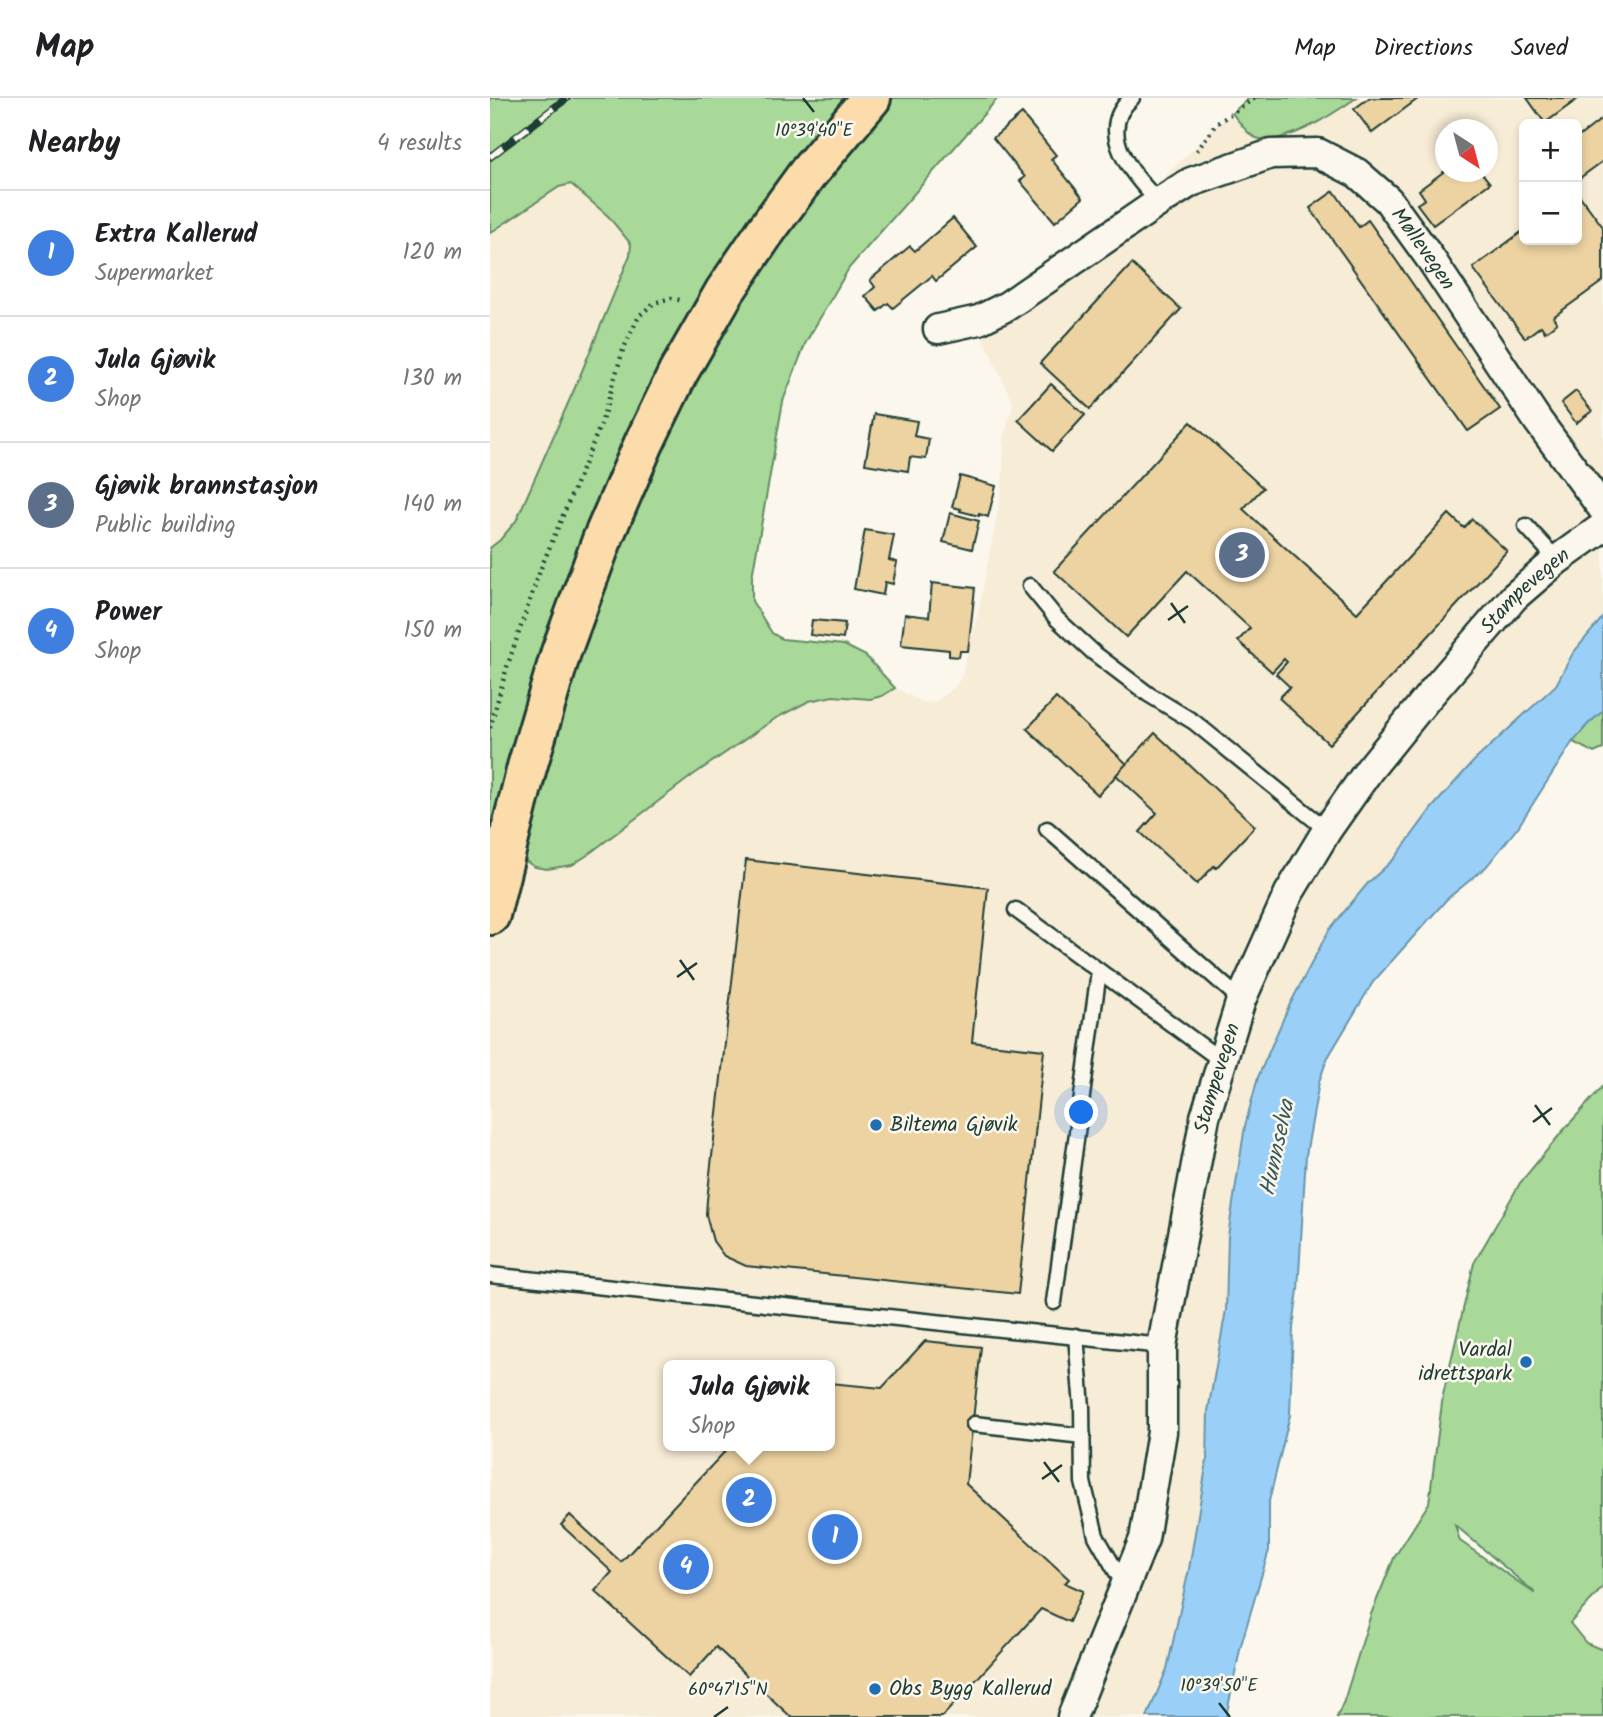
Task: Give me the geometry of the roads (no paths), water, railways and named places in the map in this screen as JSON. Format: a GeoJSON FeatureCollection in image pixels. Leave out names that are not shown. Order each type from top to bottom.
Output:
{"type":"FeatureCollection","features":[{"type":"Feature","properties":{"kind":"highway"},"geometry":{"type":"LineString","coordinates":[[490,915],[527,767],[561,652],[602,540],[644,443],[678,373],[725,291],[801,183],[871,98]]}},
{"type":"Feature","properties":{"kind":"street","name":"Møllevegen"},"geometry":{"type":"LineString","coordinates":[[938,329],[979,320],[1007,306],[1191,182],[1271,153],[1318,153],[1357,173],[1388,200],[1430,258],[1538,421],[1603,509]]}},
{"type":"Feature","properties":{"kind":"street","name":"Stampevegen"},"geometry":{"type":"LineString","coordinates":[[1072,1717],[1144,1539],[1161,1432],[1161,1346],[1205,1117],[1241,1000],[1289,893],[1327,830],[1369,769],[1514,597],[1557,560],[1603,527]]}},
{"type":"Feature","properties":{"kind":"lane"},"geometry":{"type":"LineString","coordinates":[[1132,98],[1119,113],[1116,130],[1118,139],[1124,158],[1138,181],[1159,202]]}},
{"type":"Feature","properties":{"kind":"lane"},"geometry":{"type":"LineString","coordinates":[[1526,526],[1557,560]]}},
{"type":"Feature","properties":{"kind":"lane"},"geometry":{"type":"LineString","coordinates":[[1030,586],[1058,619],[1094,653],[1148,694],[1194,722],[1327,830]]}},
{"type":"Feature","properties":{"kind":"lane"},"geometry":{"type":"LineString","coordinates":[[1047,829],[1241,1000]]}},
{"type":"Feature","properties":{"kind":"lane"},"geometry":{"type":"LineString","coordinates":[[1016,910],[1222,1061]]}},
{"type":"Feature","properties":{"kind":"lane"},"geometry":{"type":"LineString","coordinates":[[1054,1303],[1098,971]]}},
{"type":"Feature","properties":{"kind":"lane"},"geometry":{"type":"LineString","coordinates":[[490,1275],[1161,1346]]}},
{"type":"Feature","properties":{"kind":"lane"},"geometry":{"type":"LineString","coordinates":[[1076,1336],[1082,1407],[1083,1482],[1096,1536],[1125,1586]]}},
{"type":"Feature","properties":{"kind":"lane"},"geometry":{"type":"LineString","coordinates":[[974,1424],[1083,1436]]}},
{"type":"Feature","properties":{"kind":"water","name":"Hunnselva"},"geometry":{"type":"Polygon","coordinates":[[[1603,617],[1603,711],[1573,741],[1518,827],[1486,867],[1447,899],[1373,982],[1327,1059],[1319,1082],[1306,1155],[1298,1290],[1293,1328],[1290,1415],[1269,1501],[1269,1550],[1241,1645],[1226,1717],[1147,1717],[1167,1669],[1189,1569],[1207,1461],[1208,1411],[1226,1310],[1228,1236],[1245,1126],[1258,1077],[1288,1008],[1329,930],[1368,883],[1395,858],[1432,808],[1473,762],[1556,685],[1573,653],[1603,617]]]}},
{"type":"Feature","properties":{"kind":"railway"},"geometry":{"type":"LineString","coordinates":[[490,157],[567,98]]}},
{"type":"Feature","properties":{"kind":"place","name":"Gjøvik brannstasjon"},"geometry":{"type":"Point","coordinates":[1242,555]}},
{"type":"Feature","properties":{"kind":"place","name":"Biltema Gjøvik"},"geometry":{"type":"Point","coordinates":[876,1125]}},
{"type":"Feature","properties":{"kind":"place","name":"Vardal idrettspark"},"geometry":{"type":"Point","coordinates":[1526,1362]}},
{"type":"Feature","properties":{"kind":"place","name":"Jula Gjøvik"},"geometry":{"type":"Point","coordinates":[749,1500]}},
{"type":"Feature","properties":{"kind":"place","name":"Extra Kallerud"},"geometry":{"type":"Point","coordinates":[835,1537]}},
{"type":"Feature","properties":{"kind":"place","name":"Power"},"geometry":{"type":"Point","coordinates":[686,1567]}},
{"type":"Feature","properties":{"kind":"place","name":"Obs Bygg Kallerud"},"geometry":{"type":"Point","coordinates":[875,1689]}}]}
